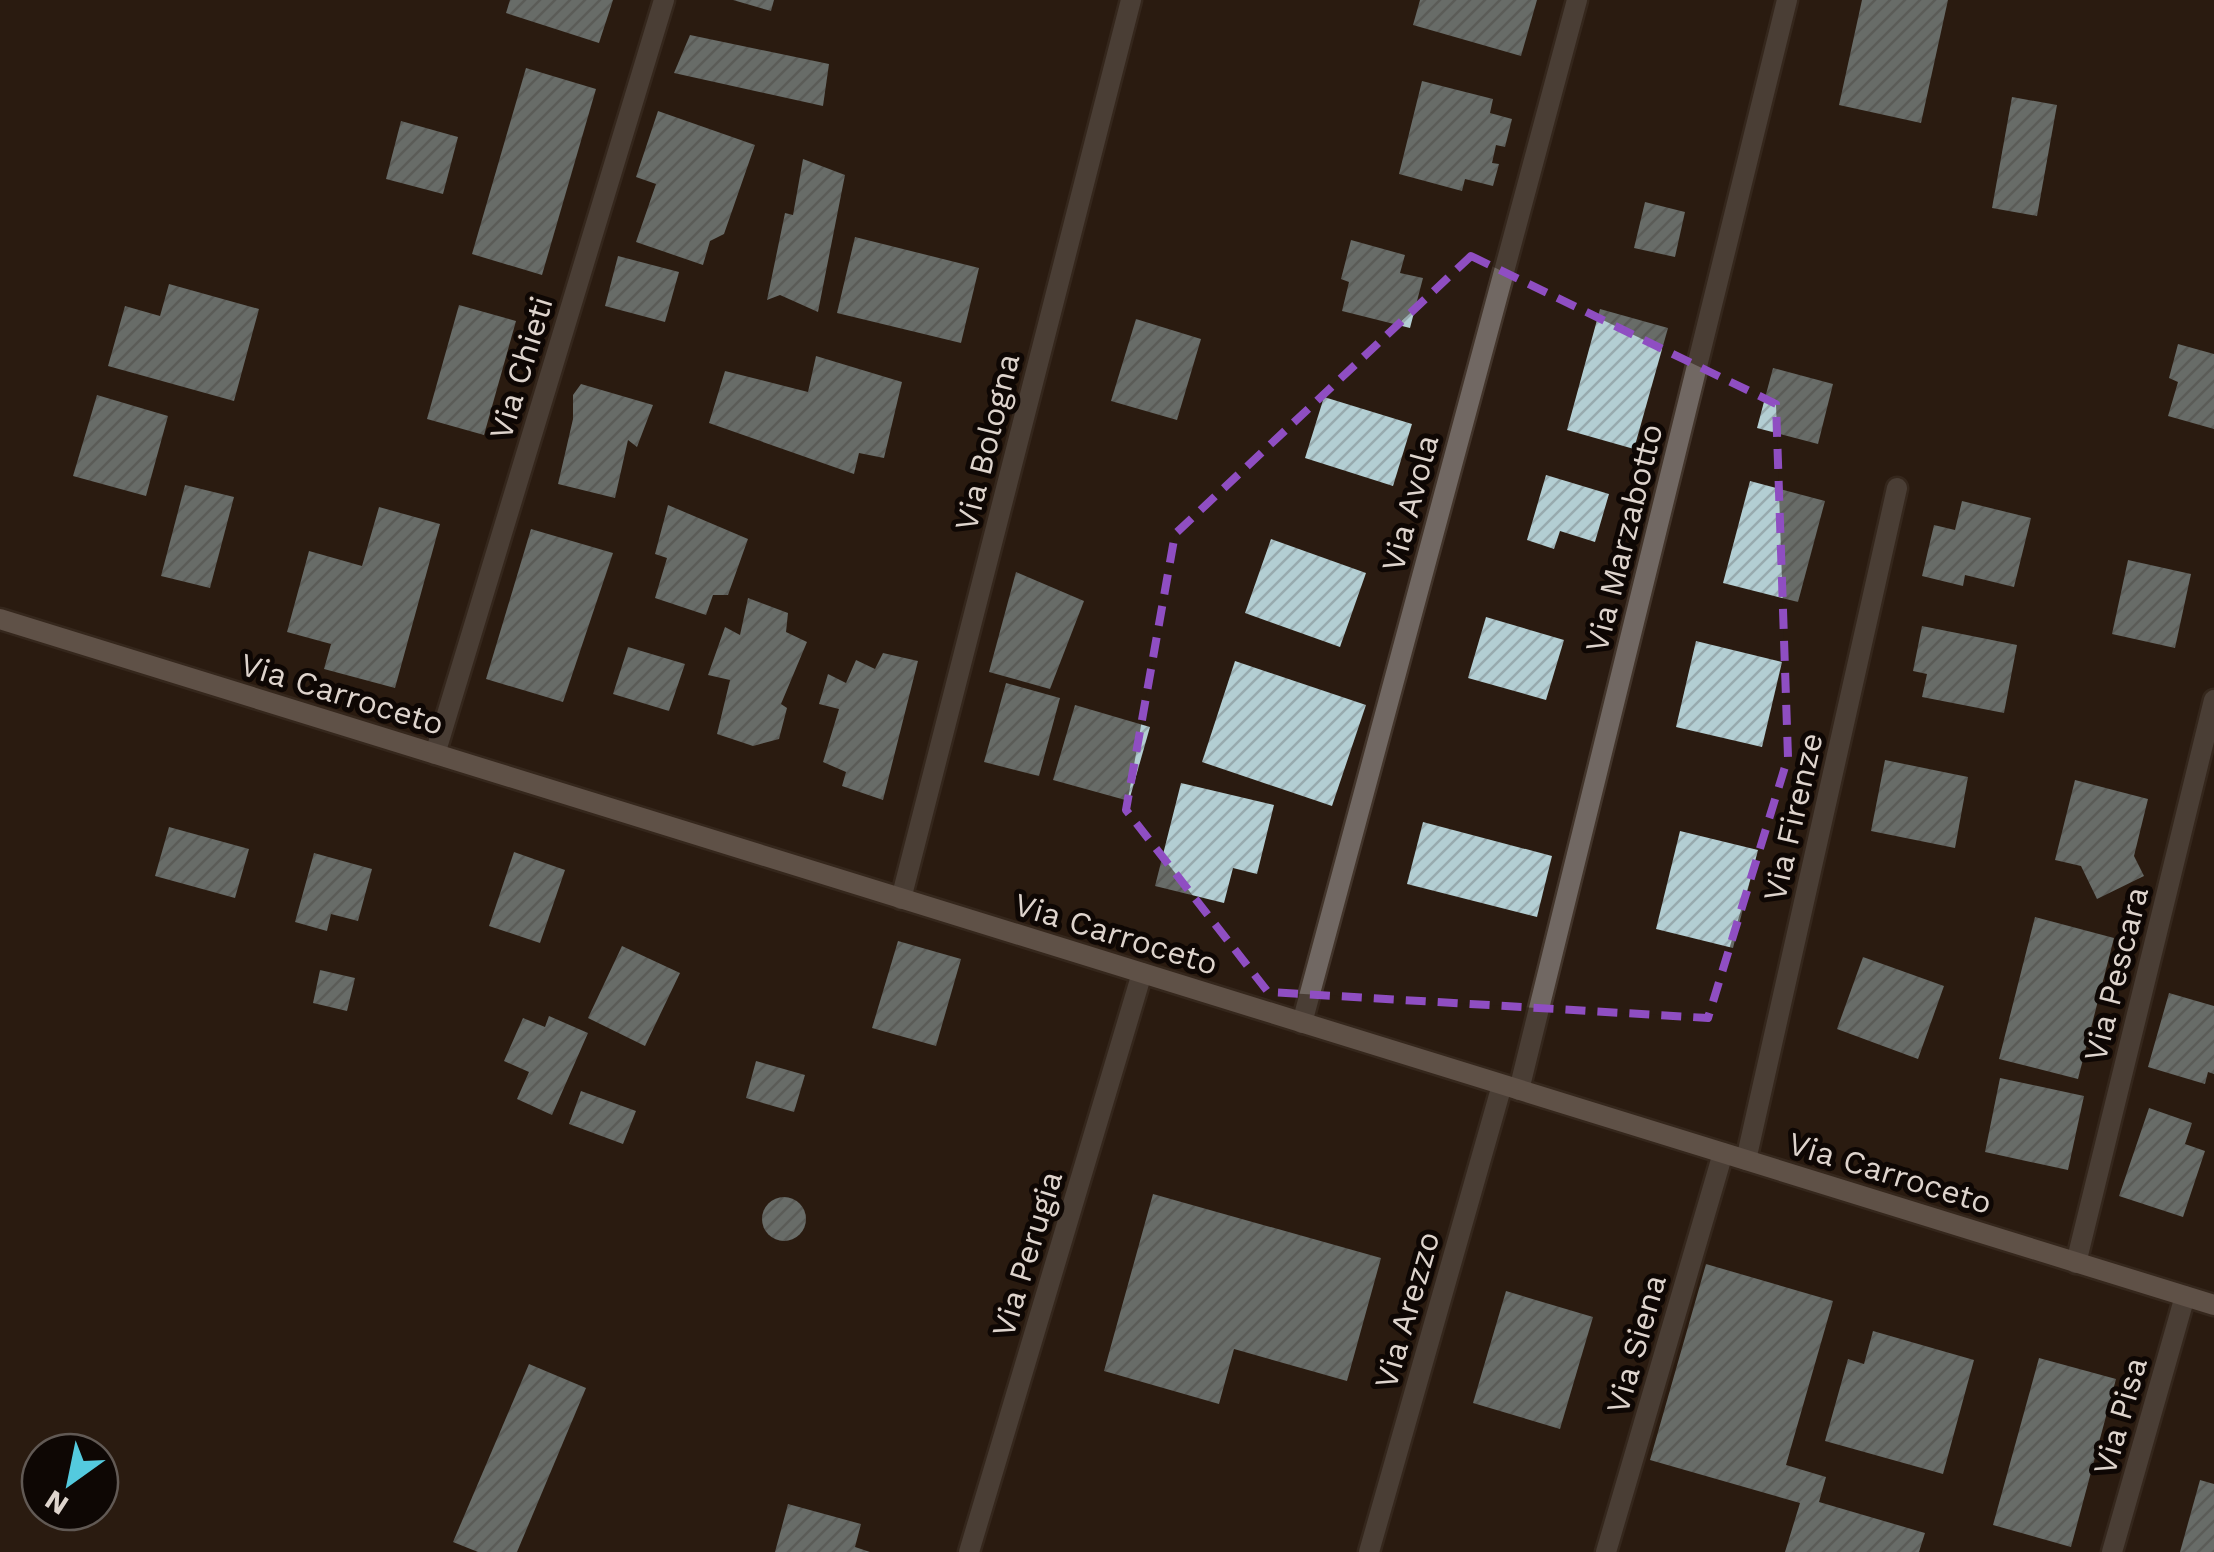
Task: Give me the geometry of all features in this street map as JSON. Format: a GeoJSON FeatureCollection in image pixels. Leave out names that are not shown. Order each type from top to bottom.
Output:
{"type":"FeatureCollection","features":[{"type":"Feature","properties":{"kind":"street","name":"Via Chieti"},"geometry":{"type":"LineString","coordinates":[[435,754],[664,0]]}},
{"type":"Feature","properties":{"kind":"street","name":"Via Bologna"},"geometry":{"type":"LineString","coordinates":[[901,899],[1131,0]]}},
{"type":"Feature","properties":{"kind":"street","name":"Via Avola"},"geometry":{"type":"LineString","coordinates":[[1302,1022],[1576,0]]}},
{"type":"Feature","properties":{"kind":"street","name":"Via Marzabotto"},"geometry":{"type":"LineString","coordinates":[[1510,1087],[1787,0]]}},
{"type":"Feature","properties":{"kind":"street","name":"Via Firenze"},"geometry":{"type":"LineString","coordinates":[[1746,1160],[1898,488]]}},
{"type":"Feature","properties":{"kind":"street","name":"Via Carroceto"},"geometry":{"type":"LineString","coordinates":[[0,619],[2214,1305]]}},
{"type":"Feature","properties":{"kind":"street","name":"Via Pescara"},"geometry":{"type":"LineString","coordinates":[[2076,1263],[2214,700]]}},
{"type":"Feature","properties":{"kind":"street","name":"Via Perugia"},"geometry":{"type":"LineString","coordinates":[[969,1552],[1142,973]]}},
{"type":"Feature","properties":{"kind":"street","name":"Via Arezzo"},"geometry":{"type":"LineString","coordinates":[[1369,1552],[1510,1087]]}},
{"type":"Feature","properties":{"kind":"street","name":"Via Siena"},"geometry":{"type":"LineString","coordinates":[[1606,1552],[1723,1153]]}},
{"type":"Feature","properties":{"kind":"street","name":"Via Pisa"},"geometry":{"type":"LineString","coordinates":[[2112,1552],[2186,1296]]}},
{"type":"Feature","properties":{"kind":"highlighted area"},"geometry":{"type":"Polygon","coordinates":[[[1471,256],[1776,404],[1788,757],[1708,1018],[1268,992],[1126,810],[1175,534],[1471,256]]]}},
{"type":"Feature","properties":{"kind":"building"},"geometry":{"type":"Polygon","coordinates":[[[510,0],[613,0],[599,43],[506,13],[510,0]]]}},
{"type":"Feature","properties":{"kind":"building"},"geometry":{"type":"Polygon","coordinates":[[[733,0],[774,0],[771,11],[733,0]]]}},
{"type":"Feature","properties":{"kind":"building"},"geometry":{"type":"Polygon","coordinates":[[[1420,0],[1537,0],[1521,56],[1413,25],[1420,0]]]}},
{"type":"Feature","properties":{"kind":"building"},"geometry":{"type":"Polygon","coordinates":[[[1862,0],[1948,0],[1921,123],[1839,105],[1862,0]]]}},
{"type":"Feature","properties":{"kind":"building"},"geometry":{"type":"Polygon","coordinates":[[[690,35],[829,64],[823,106],[674,73],[690,35]]]}},
{"type":"Feature","properties":{"kind":"building"},"geometry":{"type":"Polygon","coordinates":[[[526,68],[596,89],[542,275],[472,254],[526,68]]]}},
{"type":"Feature","properties":{"kind":"building"},"geometry":{"type":"Polygon","coordinates":[[[1422,81],[1493,99],[1490,113],[1512,119],[1505,147],[1496,145],[1492,163],[1499,164],[1493,186],[1465,179],[1462,191],[1399,174],[1422,81]]]}},
{"type":"Feature","properties":{"kind":"building"},"geometry":{"type":"Polygon","coordinates":[[[2012,97],[2057,105],[2037,216],[1992,208],[2012,97]]]}},
{"type":"Feature","properties":{"kind":"building"},"geometry":{"type":"Polygon","coordinates":[[[658,111],[755,145],[724,234],[710,241],[703,265],[636,242],[656,184],[636,177],[658,111]]]}},
{"type":"Feature","properties":{"kind":"building"},"geometry":{"type":"Polygon","coordinates":[[[401,121],[458,137],[443,194],[386,179],[401,121]]]}},
{"type":"Feature","properties":{"kind":"building"},"geometry":{"type":"Polygon","coordinates":[[[803,159],[845,175],[818,312],[780,295],[767,300],[785,213],[793,215],[803,159]]]}},
{"type":"Feature","properties":{"kind":"building"},"geometry":{"type":"Polygon","coordinates":[[[1645,202],[1685,212],[1675,257],[1634,248],[1645,202]]]}},
{"type":"Feature","properties":{"kind":"building"},"geometry":{"type":"Polygon","coordinates":[[[855,237],[979,268],[961,343],[837,313],[855,237]]]}},
{"type":"Feature","properties":{"kind":"building"},"geometry":{"type":"Polygon","coordinates":[[[1351,240],[1405,255],[1400,273],[1423,278],[1410,328],[1342,311],[1349,282],[1341,279],[1351,240]]]}},
{"type":"Feature","properties":{"kind":"building"},"geometry":{"type":"Polygon","coordinates":[[[618,256],[679,272],[665,322],[605,306],[618,256]]]}},
{"type":"Feature","properties":{"kind":"building"},"geometry":{"type":"Polygon","coordinates":[[[169,284],[259,309],[234,401],[108,366],[125,306],[160,316],[169,284]]]}},
{"type":"Feature","properties":{"kind":"building"},"geometry":{"type":"Polygon","coordinates":[[[459,305],[516,321],[484,435],[427,419],[459,305]]]}},
{"type":"Feature","properties":{"kind":"building"},"geometry":{"type":"Polygon","coordinates":[[[1600,309],[1668,328],[1634,449],[1567,430],[1600,309]]]}},
{"type":"Feature","properties":{"kind":"building"},"geometry":{"type":"Polygon","coordinates":[[[1136,319],[1201,339],[1177,420],[1111,401],[1136,319]]]}},
{"type":"Feature","properties":{"kind":"building"},"geometry":{"type":"Polygon","coordinates":[[[2178,344],[2214,354],[2214,429],[2168,416],[2178,382],[2169,378],[2178,344]]]}},
{"type":"Feature","properties":{"kind":"building"},"geometry":{"type":"Polygon","coordinates":[[[816,356],[902,382],[884,458],[859,453],[854,474],[709,423],[725,371],[808,392],[816,356]]]}},
{"type":"Feature","properties":{"kind":"building"},"geometry":{"type":"Polygon","coordinates":[[[1773,368],[1833,384],[1818,444],[1757,428],[1773,368]]]}},
{"type":"Feature","properties":{"kind":"building"},"geometry":{"type":"Polygon","coordinates":[[[581,384],[653,405],[637,447],[628,440],[615,498],[558,484],[573,419],[573,395],[581,384]]]}},
{"type":"Feature","properties":{"kind":"building"},"geometry":{"type":"Polygon","coordinates":[[[97,395],[168,416],[146,496],[73,476],[97,395]]]}},
{"type":"Feature","properties":{"kind":"building"},"geometry":{"type":"Polygon","coordinates":[[[1324,397],[1412,424],[1393,486],[1305,458],[1324,397]]]}},
{"type":"Feature","properties":{"kind":"building"},"geometry":{"type":"Polygon","coordinates":[[[1546,475],[1609,494],[1595,542],[1560,531],[1554,549],[1527,540],[1546,475]]]}},
{"type":"Feature","properties":{"kind":"building"},"geometry":{"type":"Polygon","coordinates":[[[1750,481],[1825,501],[1798,602],[1723,583],[1750,481]]]}},
{"type":"Feature","properties":{"kind":"building"},"geometry":{"type":"Polygon","coordinates":[[[185,485],[234,497],[210,588],[161,576],[185,485]]]}},
{"type":"Feature","properties":{"kind":"building"},"geometry":{"type":"Polygon","coordinates":[[[1962,501],[2031,518],[2014,587],[1965,575],[1963,586],[1922,576],[1934,525],[1955,530],[1962,501]]]}},
{"type":"Feature","properties":{"kind":"building"},"geometry":{"type":"Polygon","coordinates":[[[668,505],[748,539],[728,595],[713,595],[706,615],[655,598],[667,558],[655,554],[668,505]]]}},
{"type":"Feature","properties":{"kind":"building"},"geometry":{"type":"Polygon","coordinates":[[[379,507],[440,524],[395,688],[324,669],[331,644],[287,632],[309,551],[362,566],[379,507]]]}},
{"type":"Feature","properties":{"kind":"building"},"geometry":{"type":"Polygon","coordinates":[[[531,529],[613,553],[563,702],[486,679],[531,529]]]}},
{"type":"Feature","properties":{"kind":"building"},"geometry":{"type":"Polygon","coordinates":[[[1271,539],[1366,573],[1340,647],[1245,613],[1271,539]]]}},
{"type":"Feature","properties":{"kind":"building"},"geometry":{"type":"Polygon","coordinates":[[[2128,560],[2191,574],[2175,648],[2112,634],[2128,560]]]}},
{"type":"Feature","properties":{"kind":"building"},"geometry":{"type":"Polygon","coordinates":[[[1016,572],[1084,601],[1050,689],[989,672],[1016,572]]]}},
{"type":"Feature","properties":{"kind":"building"},"geometry":{"type":"Polygon","coordinates":[[[748,598],[788,613],[786,632],[807,642],[781,704],[787,708],[779,739],[753,746],[717,734],[730,680],[708,675],[725,627],[740,635],[748,598]]]}},
{"type":"Feature","properties":{"kind":"building"},"geometry":{"type":"Polygon","coordinates":[[[1486,617],[1564,640],[1546,700],[1468,678],[1486,617]]]}},
{"type":"Feature","properties":{"kind":"building"},"geometry":{"type":"Polygon","coordinates":[[[1922,626],[2017,645],[2004,713],[1922,697],[1927,674],[1913,671],[1922,626]]]}},
{"type":"Feature","properties":{"kind":"building"},"geometry":{"type":"Polygon","coordinates":[[[1696,641],[1782,662],[1762,747],[1676,727],[1696,641]]]}},
{"type":"Feature","properties":{"kind":"building"},"geometry":{"type":"Polygon","coordinates":[[[628,647],[685,664],[669,711],[613,694],[628,647]]]}},
{"type":"Feature","properties":{"kind":"building"},"geometry":{"type":"Polygon","coordinates":[[[883,653],[918,661],[883,800],[842,786],[846,772],[823,762],[839,709],[819,704],[828,674],[846,683],[856,660],[875,669],[883,653]]]}},
{"type":"Feature","properties":{"kind":"building"},"geometry":{"type":"Polygon","coordinates":[[[1235,661],[1366,705],[1332,806],[1202,762],[1235,661]]]}},
{"type":"Feature","properties":{"kind":"building"},"geometry":{"type":"Polygon","coordinates":[[[1006,683],[1060,698],[1039,776],[984,762],[1006,683]]]}},
{"type":"Feature","properties":{"kind":"building"},"geometry":{"type":"Polygon","coordinates":[[[1075,705],[1150,727],[1129,801],[1053,780],[1075,705]]]}},
{"type":"Feature","properties":{"kind":"building"},"geometry":{"type":"Polygon","coordinates":[[[1885,760],[1968,777],[1955,848],[1871,831],[1885,760]]]}},
{"type":"Feature","properties":{"kind":"building"},"geometry":{"type":"Polygon","coordinates":[[[2075,780],[2148,799],[2134,856],[2144,876],[2097,899],[2081,866],[2055,860],[2075,780]]]}},
{"type":"Feature","properties":{"kind":"building"},"geometry":{"type":"Polygon","coordinates":[[[1181,783],[1274,805],[1257,874],[1233,868],[1224,903],[1155,886],[1181,783]]]}},
{"type":"Feature","properties":{"kind":"building"},"geometry":{"type":"Polygon","coordinates":[[[1423,822],[1552,856],[1537,917],[1407,884],[1423,822]]]}},
{"type":"Feature","properties":{"kind":"building"},"geometry":{"type":"Polygon","coordinates":[[[169,827],[249,849],[235,898],[155,876],[169,827]]]}},
{"type":"Feature","properties":{"kind":"building"},"geometry":{"type":"Polygon","coordinates":[[[1680,831],[1758,850],[1733,948],[1656,929],[1680,831]]]}},
{"type":"Feature","properties":{"kind":"building"},"geometry":{"type":"Polygon","coordinates":[[[514,852],[565,870],[540,943],[489,926],[514,852]]]}},
{"type":"Feature","properties":{"kind":"building"},"geometry":{"type":"Polygon","coordinates":[[[314,853],[372,869],[358,921],[331,914],[327,931],[295,922],[314,853]]]}},
{"type":"Feature","properties":{"kind":"building"},"geometry":{"type":"Polygon","coordinates":[[[2035,917],[2114,938],[2078,1079],[1999,1059],[2035,917]]]}},
{"type":"Feature","properties":{"kind":"building"},"geometry":{"type":"Polygon","coordinates":[[[898,941],[961,959],[936,1046],[872,1028],[898,941]]]}},
{"type":"Feature","properties":{"kind":"building"},"geometry":{"type":"Polygon","coordinates":[[[622,946],[680,973],[645,1046],[588,1018],[622,946]]]}},
{"type":"Feature","properties":{"kind":"building"},"geometry":{"type":"Polygon","coordinates":[[[1863,957],[1944,986],[1918,1059],[1837,1029],[1863,957]]]}},
{"type":"Feature","properties":{"kind":"building"},"geometry":{"type":"Polygon","coordinates":[[[320,970],[355,978],[347,1011],[313,1003],[320,970]]]}},
{"type":"Feature","properties":{"kind":"building"},"geometry":{"type":"Polygon","coordinates":[[[2169,993],[2214,1006],[2214,1074],[2208,1072],[2205,1084],[2148,1067],[2169,993]]]}},
{"type":"Feature","properties":{"kind":"building"},"geometry":{"type":"Polygon","coordinates":[[[549,1016],[588,1033],[552,1115],[517,1099],[529,1072],[504,1061],[523,1018],[545,1027],[549,1016]]]}},
{"type":"Feature","properties":{"kind":"building"},"geometry":{"type":"Polygon","coordinates":[[[756,1061],[805,1075],[794,1112],[746,1098],[756,1061]]]}},
{"type":"Feature","properties":{"kind":"building"},"geometry":{"type":"Polygon","coordinates":[[[2000,1078],[2084,1096],[2068,1170],[1985,1152],[2000,1078]]]}},
{"type":"Feature","properties":{"kind":"building"},"geometry":{"type":"Polygon","coordinates":[[[581,1091],[636,1111],[623,1144],[569,1124],[581,1091]]]}},
{"type":"Feature","properties":{"kind":"building"},"geometry":{"type":"Polygon","coordinates":[[[2149,1108],[2192,1123],[2185,1144],[2205,1151],[2183,1217],[2119,1196],[2149,1108]]]}},
{"type":"Feature","properties":{"kind":"building"},"geometry":{"type":"Polygon","coordinates":[[[1153,1194],[1381,1258],[1347,1381],[1234,1349],[1219,1404],[1104,1371],[1153,1194]]]}},
{"type":"Feature","properties":{"kind":"building"},"geometry":{"type":"Polygon","coordinates":[[[784,1197],[799,1204],[806,1219],[799,1234],[784,1241],[769,1234],[762,1219],[769,1204],[784,1197]]]}},
{"type":"Feature","properties":{"kind":"building"},"geometry":{"type":"Polygon","coordinates":[[[1706,1264],[1833,1301],[1786,1465],[1826,1477],[1819,1502],[1925,1533],[1919,1552],[1785,1552],[1800,1503],[1650,1460],[1706,1264]]]}},
{"type":"Feature","properties":{"kind":"building"},"geometry":{"type":"Polygon","coordinates":[[[1506,1291],[1593,1317],[1560,1429],[1473,1403],[1506,1291]]]}},
{"type":"Feature","properties":{"kind":"building"},"geometry":{"type":"Polygon","coordinates":[[[1873,1331],[1974,1360],[1943,1474],[1825,1441],[1848,1359],[1864,1364],[1873,1331]]]}},
{"type":"Feature","properties":{"kind":"building"},"geometry":{"type":"Polygon","coordinates":[[[2039,1358],[2116,1379],[2071,1547],[1993,1525],[2039,1358]]]}},
{"type":"Feature","properties":{"kind":"building"},"geometry":{"type":"Polygon","coordinates":[[[529,1364],[586,1388],[517,1552],[478,1552],[453,1542],[529,1364]]]}},
{"type":"Feature","properties":{"kind":"building"},"geometry":{"type":"Polygon","coordinates":[[[2200,1480],[2214,1484],[2214,1552],[2180,1552],[2200,1480]]]}},
{"type":"Feature","properties":{"kind":"building"},"geometry":{"type":"Polygon","coordinates":[[[788,1504],[861,1524],[855,1547],[870,1552],[775,1552],[788,1504]]]}}]}
